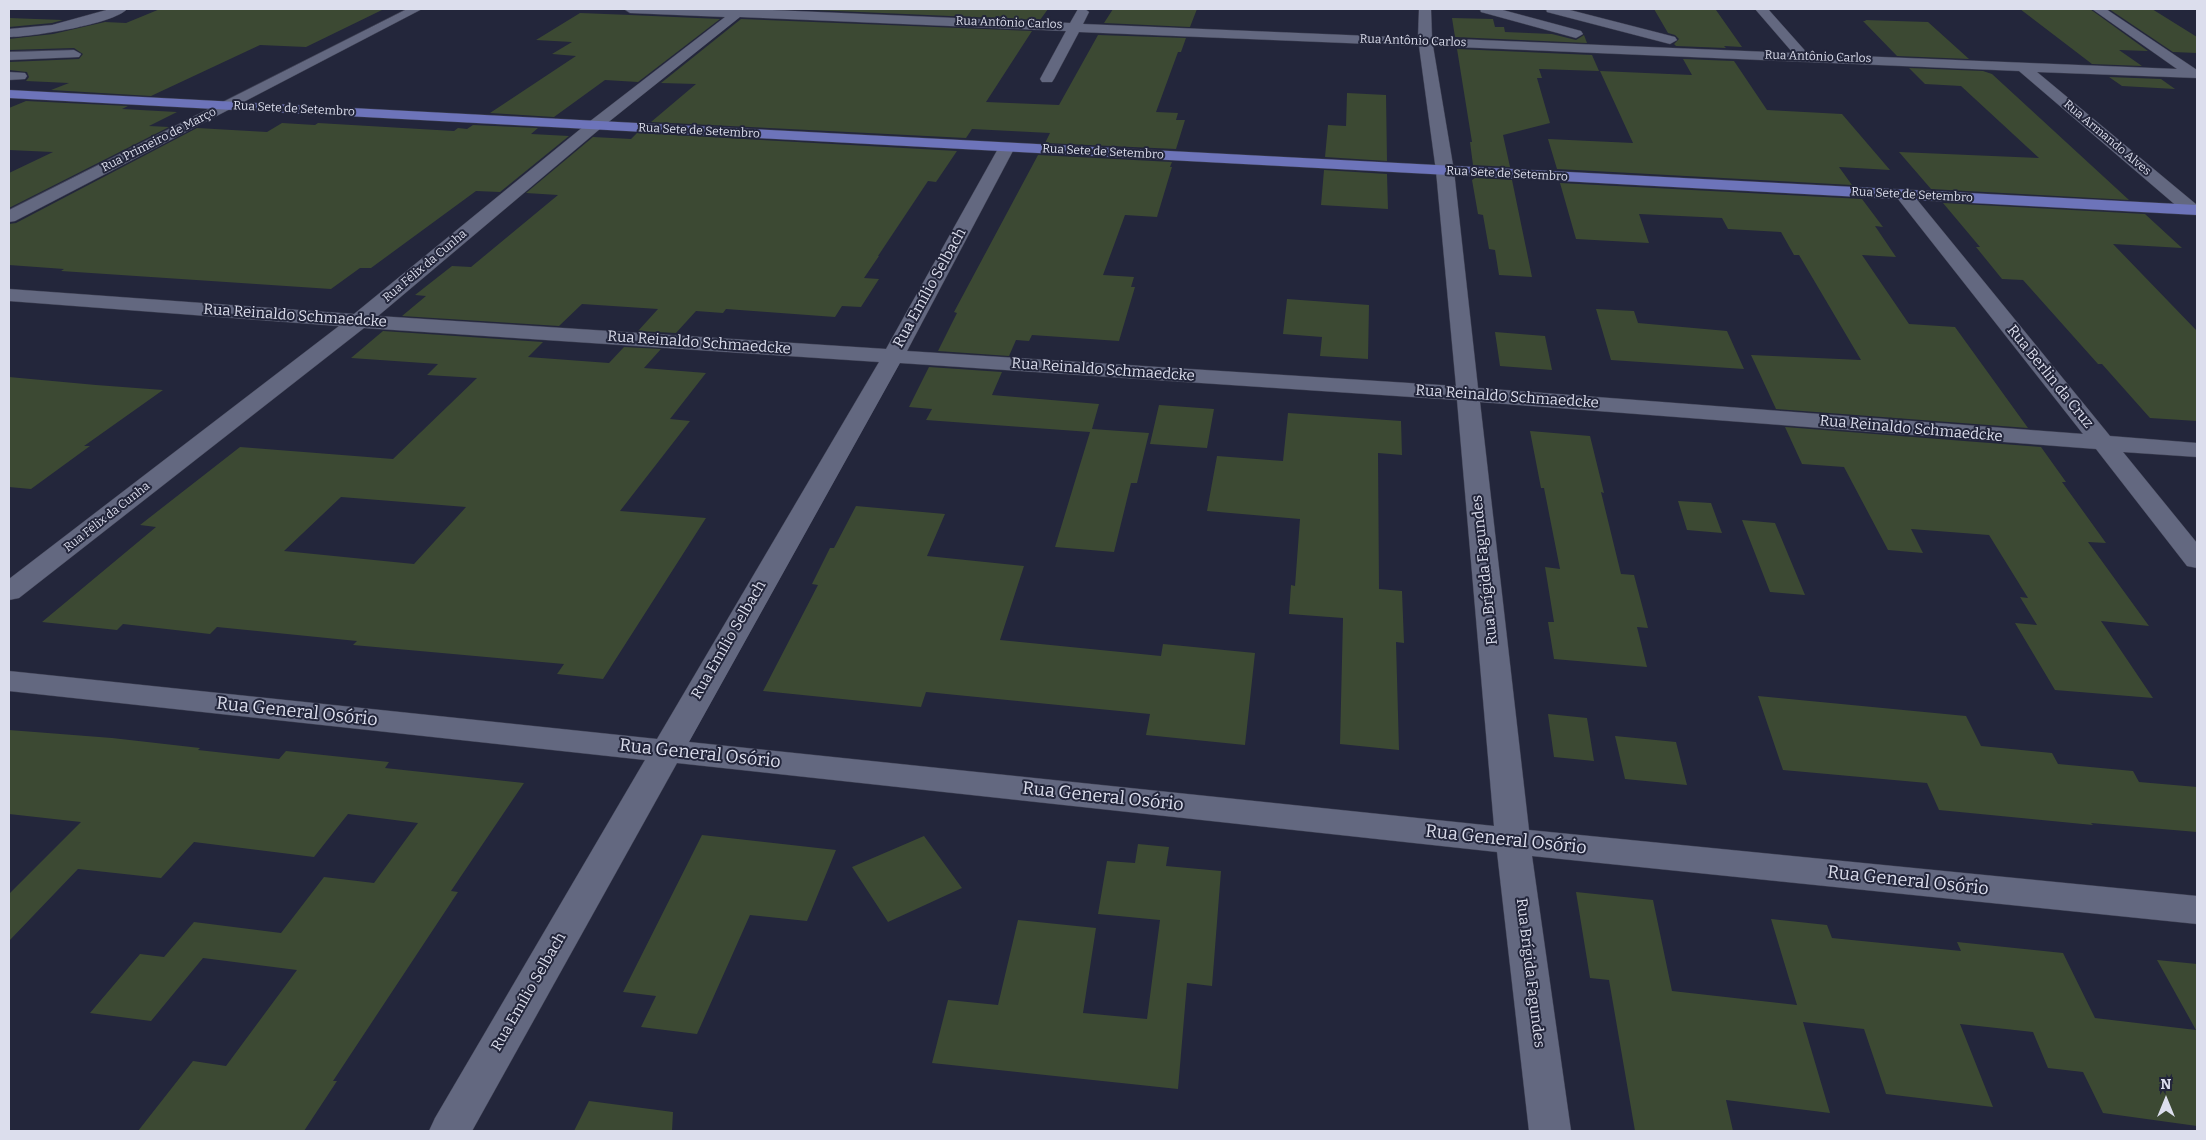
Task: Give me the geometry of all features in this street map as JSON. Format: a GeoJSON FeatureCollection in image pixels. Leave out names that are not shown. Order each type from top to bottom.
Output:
{"type":"FeatureCollection","features":[{"type":"Feature","properties":{"kind":"main road","name":"Rua Sete de Setembro"},"geometry":{"type":"LineString","coordinates":[[9,94],[2194,210]]}},
{"type":"Feature","properties":{"kind":"street"},"geometry":{"type":"LineString","coordinates":[[9,33],[51,29],[96,18],[121,9]]}},
{"type":"Feature","properties":{"kind":"street","name":"Rua Primeiro de Março"},"geometry":{"type":"LineString","coordinates":[[9,217],[416,9]]}},
{"type":"Feature","properties":{"kind":"street","name":"Rua Antônio Carlos"},"geometry":{"type":"LineString","coordinates":[[630,9],[740,11],[1425,42],[1803,56],[2196,75]]}},
{"type":"Feature","properties":{"kind":"street"},"geometry":{"type":"LineString","coordinates":[[1047,79],[1074,26],[1085,9]]}},
{"type":"Feature","properties":{"kind":"street","name":"Rua Brígida Fagundes"},"geometry":{"type":"LineString","coordinates":[[1425,9],[1425,42],[1445,171],[1466,394],[1513,841],[1550,1131]]}},
{"type":"Feature","properties":{"kind":"street"},"geometry":{"type":"LineString","coordinates":[[1486,9],[1628,49]]}},
{"type":"Feature","properties":{"kind":"street"},"geometry":{"type":"LineString","coordinates":[[1552,9],[1719,53]]}},
{"type":"Feature","properties":{"kind":"street"},"geometry":{"type":"LineString","coordinates":[[1761,9],[1803,56]]}},
{"type":"Feature","properties":{"kind":"street"},"geometry":{"type":"LineString","coordinates":[[2098,9],[2196,75]]}},
{"type":"Feature","properties":{"kind":"street","name":"Rua Félix da Cunha"},"geometry":{"type":"LineString","coordinates":[[9,592],[360,321],[595,126],[740,11]]}},
{"type":"Feature","properties":{"kind":"street"},"geometry":{"type":"LineString","coordinates":[[9,56],[74,54]]}},
{"type":"Feature","properties":{"kind":"street","name":"Rua Armando Alves"},"geometry":{"type":"LineString","coordinates":[[2022,66],[2194,210]]}},
{"type":"Feature","properties":{"kind":"street","name":"Rua Emílio Selbach"},"geometry":{"type":"LineString","coordinates":[[450,1131],[893,356],[1007,147]]}},
{"type":"Feature","properties":{"kind":"street","name":"Rua Berlin da Cruz"},"geometry":{"type":"LineString","coordinates":[[1904,194],[2197,560]]}},
{"type":"Feature","properties":{"kind":"street","name":"Rua Reinaldo Schmaedcke"},"geometry":{"type":"LineString","coordinates":[[9,295],[360,321],[1466,394],[2197,450]]}},
{"type":"Feature","properties":{"kind":"street","name":"Rua General Osório"},"geometry":{"type":"LineString","coordinates":[[9,681],[1513,841],[2197,910]]}},
{"type":"Feature","properties":{"kind":"building"},"geometry":{"type":"Polygon","coordinates":[[[160,9],[384,9],[306,47],[260,45],[151,96],[51,90],[69,83],[26,81],[29,77],[27,72],[9,70],[9,62],[79,59],[83,54],[74,48],[9,50],[9,39],[53,34],[105,22],[126,23],[160,9]]]}},
{"type":"Feature","properties":{"kind":"building"},"geometry":{"type":"Polygon","coordinates":[[[792,9],[1048,9],[1040,20],[792,9]]]}},
{"type":"Feature","properties":{"kind":"building"},"geometry":{"type":"Polygon","coordinates":[[[1113,9],[1197,9],[1190,27],[1104,23],[1113,9]]]}},
{"type":"Feature","properties":{"kind":"building"},"geometry":{"type":"Polygon","coordinates":[[[1654,9],[1716,10],[1742,47],[1676,46],[1674,44],[1679,39],[1675,35],[1668,33],[1654,9]]]}},
{"type":"Feature","properties":{"kind":"building"},"geometry":{"type":"Polygon","coordinates":[[[2020,9],[2090,9],[2148,51],[2119,50],[2142,66],[2092,64],[2020,9]]]}},
{"type":"Feature","properties":{"kind":"building"},"geometry":{"type":"Polygon","coordinates":[[[2109,9],[2152,9],[2197,37],[2197,53],[2173,52],[2109,9]]]}},
{"type":"Feature","properties":{"kind":"building"},"geometry":{"type":"Polygon","coordinates":[[[580,13],[720,19],[638,82],[605,80],[554,117],[490,113],[576,56],[552,54],[572,42],[536,40],[580,13]]]}},
{"type":"Feature","properties":{"kind":"building"},"geometry":{"type":"Polygon","coordinates":[[[9,18],[63,20],[52,23],[9,27],[9,18]]]}},
{"type":"Feature","properties":{"kind":"building"},"geometry":{"type":"Polygon","coordinates":[[[1452,18],[1493,19],[1495,27],[1504,27],[1505,32],[1552,34],[1576,40],[1584,35],[1587,43],[1455,37],[1452,18]]]}},
{"type":"Feature","properties":{"kind":"building"},"geometry":{"type":"Polygon","coordinates":[[[741,19],[1032,31],[986,102],[1059,105],[1098,35],[1186,38],[1181,52],[1178,52],[1156,112],[1178,113],[1176,120],[1185,120],[1176,149],[1045,143],[1050,133],[972,129],[966,138],[651,122],[696,84],[661,83],[741,19]]]}},
{"type":"Feature","properties":{"kind":"building"},"geometry":{"type":"Polygon","coordinates":[[[1863,21],[1928,22],[1969,59],[1897,56],[1863,21]]]}},
{"type":"Feature","properties":{"kind":"building"},"geometry":{"type":"Polygon","coordinates":[[[1457,49],[1592,55],[1599,71],[1539,69],[1542,78],[1537,78],[1550,123],[1503,135],[1510,167],[1473,165],[1470,142],[1472,142],[1457,49]]]}},
{"type":"Feature","properties":{"kind":"building"},"geometry":{"type":"Polygon","coordinates":[[[1683,59],[1734,61],[1767,110],[1842,114],[1890,170],[1839,167],[1852,185],[1557,169],[1548,139],[1633,143],[1600,71],[1692,75],[1683,59]]]}},
{"type":"Feature","properties":{"kind":"building"},"geometry":{"type":"Polygon","coordinates":[[[1909,68],[1983,71],[1992,74],[2129,200],[1931,189],[1899,152],[2039,158],[1961,86],[1925,84],[1909,68]]]}},
{"type":"Feature","properties":{"kind":"building"},"geometry":{"type":"Polygon","coordinates":[[[2109,77],[2161,79],[2175,89],[2122,86],[2109,77]]]}},
{"type":"Feature","properties":{"kind":"building"},"geometry":{"type":"Polygon","coordinates":[[[1347,93],[1386,95],[1387,161],[1325,157],[1328,125],[1346,126],[1347,93]]]}},
{"type":"Feature","properties":{"kind":"building"},"geometry":{"type":"Polygon","coordinates":[[[26,101],[128,106],[122,109],[177,112],[149,126],[169,127],[9,208],[9,173],[53,152],[9,150],[9,108],[26,101]]]}},
{"type":"Feature","properties":{"kind":"building"},"geometry":{"type":"Polygon","coordinates":[[[282,123],[315,125],[318,123],[454,131],[458,128],[467,129],[473,125],[538,128],[531,134],[569,136],[500,192],[476,191],[371,268],[360,268],[331,289],[61,271],[64,269],[9,265],[9,224],[16,223],[197,128],[267,132],[282,123]]]}},
{"type":"Feature","properties":{"kind":"building"},"geometry":{"type":"Polygon","coordinates":[[[637,133],[957,151],[936,182],[928,181],[864,278],[879,279],[861,307],[842,306],[835,317],[726,309],[723,313],[696,311],[676,333],[638,331],[658,309],[582,304],[559,326],[402,316],[426,296],[415,295],[452,266],[471,267],[558,195],[526,193],[593,137],[631,139],[637,133]]]}},
{"type":"Feature","properties":{"kind":"building"},"geometry":{"type":"Polygon","coordinates":[[[1038,155],[1172,162],[1157,217],[1125,215],[1103,275],[1134,277],[1131,287],[1135,287],[1119,341],[1032,335],[1029,341],[1016,340],[1009,356],[938,351],[957,313],[954,312],[1038,155]]]}},
{"type":"Feature","properties":{"kind":"building"},"geometry":{"type":"Polygon","coordinates":[[[1324,170],[1387,174],[1388,209],[1321,205],[1324,170]]]}},
{"type":"Feature","properties":{"kind":"building"},"geometry":{"type":"Polygon","coordinates":[[[1475,178],[1512,180],[1532,277],[1499,275],[1495,250],[1489,249],[1483,215],[1478,214],[1472,180],[1475,178]]]}},
{"type":"Feature","properties":{"kind":"building"},"geometry":{"type":"Polygon","coordinates":[[[1560,183],[1862,199],[1883,227],[1875,226],[1896,257],[1862,255],[1909,324],[1955,327],[2028,428],[1776,409],[1751,355],[1861,360],[1799,255],[1794,255],[1781,232],[1728,229],[1722,218],[1639,214],[1649,243],[1576,239],[1560,183]]]}},
{"type":"Feature","properties":{"kind":"building"},"geometry":{"type":"Polygon","coordinates":[[[1943,203],[2145,214],[2182,248],[2113,244],[2197,331],[2197,421],[2150,418],[2102,364],[2098,364],[2023,280],[2002,279],[1976,247],[1980,247],[1943,203]]]}},
{"type":"Feature","properties":{"kind":"building"},"geometry":{"type":"Polygon","coordinates":[[[1287,299],[1369,305],[1368,359],[1320,356],[1322,337],[1283,334],[1287,299]]]}},
{"type":"Feature","properties":{"kind":"building"},"geometry":{"type":"Polygon","coordinates":[[[1596,309],[1634,311],[1638,323],[1727,331],[1744,369],[1611,360],[1596,309]]]}},
{"type":"Feature","properties":{"kind":"building"},"geometry":{"type":"Polygon","coordinates":[[[383,331],[543,342],[528,357],[609,363],[624,347],[661,349],[644,368],[706,373],[670,419],[690,421],[620,511],[706,518],[603,679],[557,674],[564,664],[353,645],[357,641],[217,627],[210,634],[123,624],[117,630],[42,622],[156,527],[140,525],[240,447],[393,459],[477,378],[427,375],[438,364],[351,358],[383,331]],[[341,497],[284,551],[414,564],[466,507],[341,497]]]}},
{"type":"Feature","properties":{"kind":"building"},"geometry":{"type":"Polygon","coordinates":[[[1495,332],[1545,336],[1552,370],[1500,366],[1495,332]]]}},
{"type":"Feature","properties":{"kind":"building"},"geometry":{"type":"Polygon","coordinates":[[[929,367],[1002,372],[992,395],[1099,404],[1092,429],[1149,433],[1137,483],[1131,483],[1114,552],[1055,547],[1090,432],[926,420],[932,409],[909,407],[929,367]]]}},
{"type":"Feature","properties":{"kind":"building"},"geometry":{"type":"Polygon","coordinates":[[[9,377],[163,390],[84,446],[90,446],[31,489],[9,487],[9,377]]]}},
{"type":"Feature","properties":{"kind":"building"},"geometry":{"type":"Polygon","coordinates":[[[1159,405],[1214,409],[1207,448],[1150,444],[1159,405]]]}},
{"type":"Feature","properties":{"kind":"building"},"geometry":{"type":"Polygon","coordinates":[[[1288,413],[1401,421],[1402,455],[1378,453],[1379,589],[1402,591],[1404,643],[1396,642],[1399,750],[1340,744],[1343,618],[1289,614],[1291,585],[1295,586],[1300,519],[1207,511],[1217,456],[1283,461],[1288,413]]]}},
{"type":"Feature","properties":{"kind":"building"},"geometry":{"type":"Polygon","coordinates":[[[1785,427],[2041,447],[2066,482],[2062,482],[2106,543],[2088,542],[2149,626],[2101,621],[2153,698],[2055,690],[2015,623],[2037,625],[2020,597],[2028,598],[1989,535],[1911,529],[1923,553],[1888,550],[1844,467],[1802,464],[1785,427]]]}},
{"type":"Feature","properties":{"kind":"building"},"geometry":{"type":"Polygon","coordinates":[[[1530,431],[1590,436],[1604,493],[1601,492],[1621,574],[1634,575],[1648,628],[1637,627],[1647,667],[1554,659],[1548,622],[1554,622],[1545,567],[1560,569],[1544,488],[1541,488],[1530,431]]]}},
{"type":"Feature","properties":{"kind":"building"},"geometry":{"type":"Polygon","coordinates":[[[1678,501],[1711,503],[1722,533],[1687,530],[1678,501]]]}},
{"type":"Feature","properties":{"kind":"building"},"geometry":{"type":"Polygon","coordinates":[[[856,506],[945,514],[927,556],[1024,566],[1000,640],[1161,656],[1163,644],[1255,653],[1245,745],[1146,735],[1150,714],[926,692],[921,707],[763,691],[818,585],[812,584],[830,548],[834,548],[856,506]]]}},
{"type":"Feature","properties":{"kind":"building"},"geometry":{"type":"Polygon","coordinates":[[[1742,520],[1775,523],[1805,595],[1770,592],[1742,520]]]}},
{"type":"Feature","properties":{"kind":"building"},"geometry":{"type":"Polygon","coordinates":[[[1758,696],[1966,716],[1981,746],[2052,753],[2058,764],[2133,771],[2139,782],[2197,787],[2197,832],[2091,823],[2093,825],[1939,810],[1927,783],[1783,770],[1758,696]]]}},
{"type":"Feature","properties":{"kind":"building"},"geometry":{"type":"Polygon","coordinates":[[[1548,714],[1587,718],[1594,761],[1554,757],[1548,714]]]}},
{"type":"Feature","properties":{"kind":"building"},"geometry":{"type":"Polygon","coordinates":[[[9,730],[112,738],[279,759],[286,751],[389,762],[385,768],[524,783],[451,891],[458,892],[333,1081],[337,1081],[304,1131],[138,1131],[193,1061],[226,1066],[297,970],[203,958],[151,1021],[90,1013],[140,954],[164,957],[194,922],[281,933],[324,877],[374,883],[418,823],[348,814],[314,857],[194,842],[161,878],[78,869],[9,941],[9,894],[81,822],[9,814],[9,730]]]}},
{"type":"Feature","properties":{"kind":"building"},"geometry":{"type":"Polygon","coordinates":[[[1615,736],[1676,742],[1687,785],[1625,779],[1615,736]]]}},
{"type":"Feature","properties":{"kind":"building"},"geometry":{"type":"Polygon","coordinates":[[[702,835],[836,850],[807,921],[750,915],[697,1034],[641,1027],[656,996],[623,992],[702,835]]]}},
{"type":"Feature","properties":{"kind":"building"},"geometry":{"type":"Polygon","coordinates":[[[924,836],[962,888],[888,922],[852,867],[924,836]]]}},
{"type":"Feature","properties":{"kind":"building"},"geometry":{"type":"Polygon","coordinates":[[[1138,844],[1169,847],[1166,866],[1221,871],[1212,986],[1187,983],[1178,1089],[932,1063],[948,1000],[998,1005],[1018,920],[1096,928],[1083,1013],[1147,1019],[1160,920],[1098,914],[1107,861],[1135,863],[1138,844]]]}},
{"type":"Feature","properties":{"kind":"building"},"geometry":{"type":"Polygon","coordinates":[[[1576,892],[1653,900],[1672,991],[1797,1005],[1771,919],[1827,925],[1832,938],[1961,951],[1957,942],[2063,953],[2095,1018],[2196,1030],[2157,960],[2197,964],[2197,1126],[2103,1113],[2083,1072],[2048,1068],[2033,1032],[1960,1024],[1993,1107],[1886,1094],[1864,1029],[1803,1022],[1830,1113],[1726,1100],[1733,1131],[1635,1131],[1609,980],[1590,978],[1576,892]]]}},
{"type":"Feature","properties":{"kind":"building"},"geometry":{"type":"Polygon","coordinates":[[[589,1101],[673,1112],[672,1131],[574,1131],[589,1101]]]}}]}
